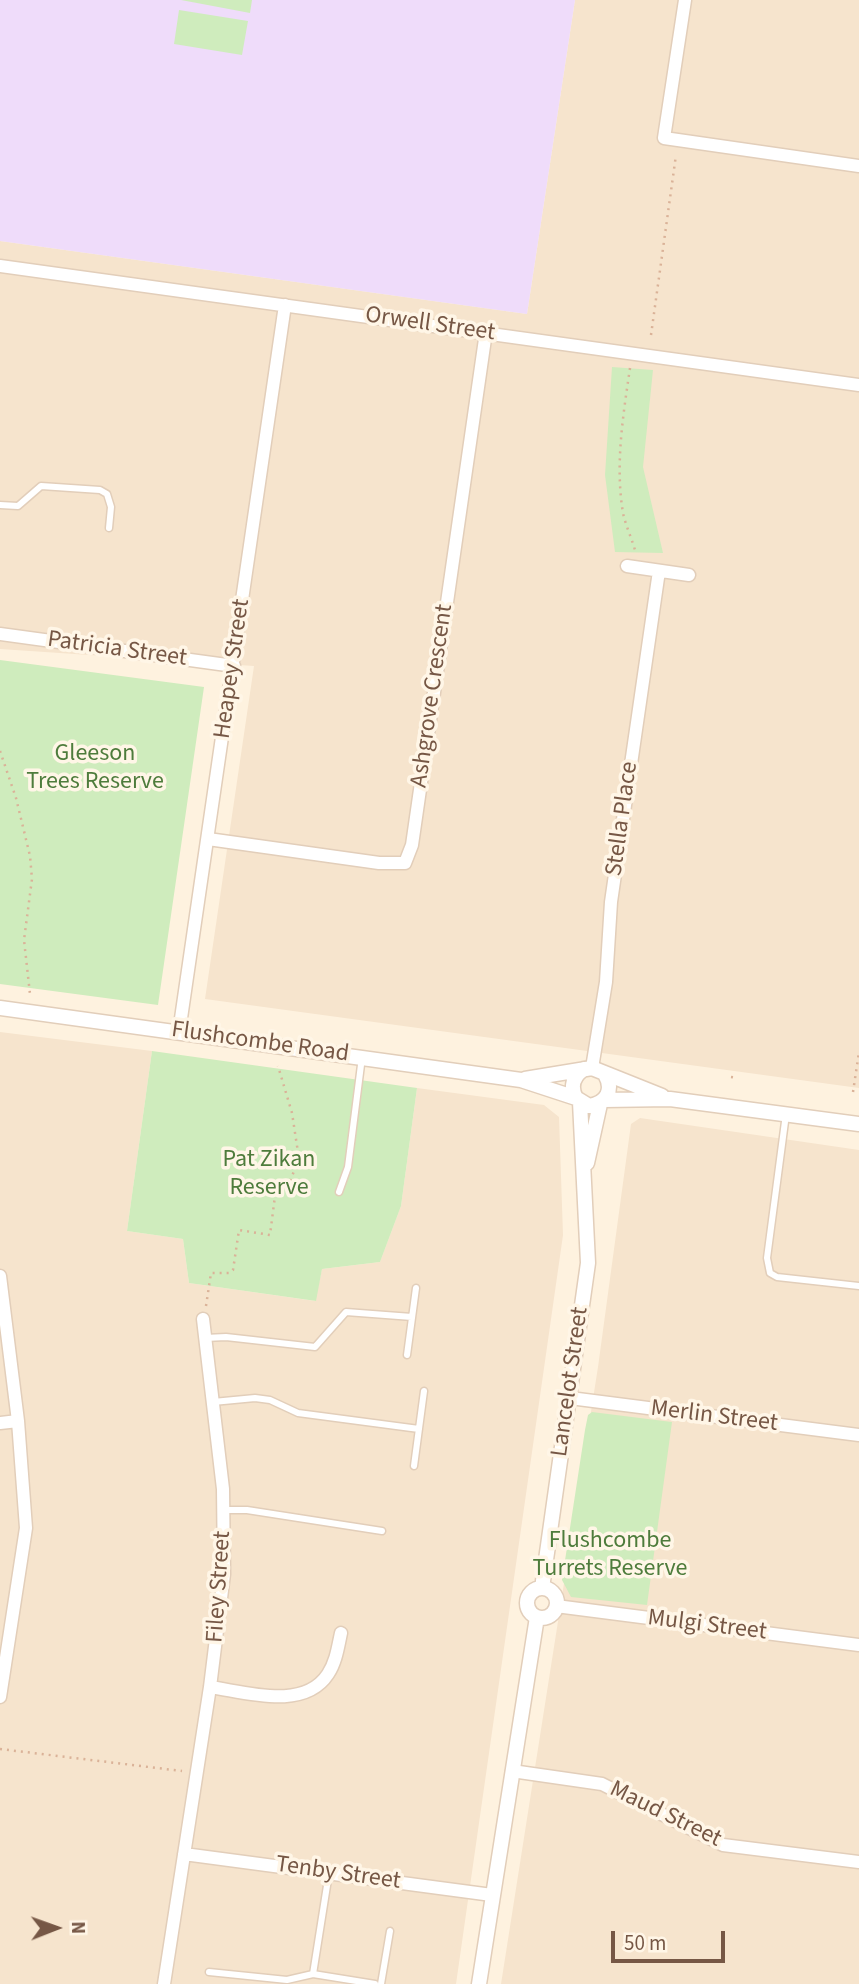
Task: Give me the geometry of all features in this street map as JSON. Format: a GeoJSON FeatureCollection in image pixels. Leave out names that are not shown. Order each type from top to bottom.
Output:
{"type":"FeatureCollection","features":[{"type":"Feature","properties":{"kind":"street"},"geometry":{"type":"LineString","coordinates":[[685,0],[664,138],[859,166]]}},
{"type":"Feature","properties":{"kind":"street","name":"Orwell Street"},"geometry":{"type":"LineString","coordinates":[[0,266],[859,385]]}},
{"type":"Feature","properties":{"kind":"street","name":"Heapey Street"},"geometry":{"type":"LineString","coordinates":[[179,1032],[285,305]]}},
{"type":"Feature","properties":{"kind":"street","name":"Ashgrove Crescent"},"geometry":{"type":"LineString","coordinates":[[208,839],[379,863],[405,863],[412,845],[486,332]]}},
{"type":"Feature","properties":{"kind":"street"},"geometry":{"type":"LineString","coordinates":[[633,567],[689,575]]}},
{"type":"Feature","properties":{"kind":"street","name":"Stella Place"},"geometry":{"type":"LineString","coordinates":[[594,1071],[606,982],[611,902],[659,571]]}},
{"type":"Feature","properties":{"kind":"street","name":"Patricia Street"},"geometry":{"type":"LineString","coordinates":[[0,634],[234,666]]}},
{"type":"Feature","properties":{"kind":"street","name":"Flushcombe Road"},"geometry":{"type":"LineString","coordinates":[[0,1008],[521,1080],[578,1100]]}},
{"type":"Feature","properties":{"kind":"street"},"geometry":{"type":"LineString","coordinates":[[594,1071],[610,1084],[602,1102]]}},
{"type":"Feature","properties":{"kind":"street"},"geometry":{"type":"LineString","coordinates":[[670,1099],[594,1071],[573,1082],[578,1100],[589,1106],[602,1102],[670,1099],[859,1124]]}},
{"type":"Feature","properties":{"kind":"street","name":"Flushcombe Road"},"geometry":{"type":"LineString","coordinates":[[521,1080],[594,1071]]}},
{"type":"Feature","properties":{"kind":"street","name":"Lancelot Street"},"geometry":{"type":"LineString","coordinates":[[542,1588],[588,1263],[578,1100]]}},
{"type":"Feature","properties":{"kind":"street","name":"Lancelot Street"},"geometry":{"type":"LineString","coordinates":[[584,1175],[602,1102]]}},
{"type":"Feature","properties":{"kind":"street"},"geometry":{"type":"LineString","coordinates":[[0,1276],[18,1421],[26,1528],[0,1697]]}},
{"type":"Feature","properties":{"kind":"street","name":"Filey Street"},"geometry":{"type":"LineString","coordinates":[[164,1984],[211,1687],[222,1595],[225,1510],[203,1319]]}},
{"type":"Feature","properties":{"kind":"street","name":"Merlin Street"},"geometry":{"type":"LineString","coordinates":[[570,1398],[859,1435]]}},
{"type":"Feature","properties":{"kind":"street"},"geometry":{"type":"LineString","coordinates":[[0,1423],[18,1421]]}},
{"type":"Feature","properties":{"kind":"street"},"geometry":{"type":"LineString","coordinates":[[542,1588],[553,1593],[556,1606],[547,1616],[537,1617],[529,1611],[527,1601],[531,1592],[542,1588]]}},
{"type":"Feature","properties":{"kind":"street","name":"Mulgi Street"},"geometry":{"type":"LineString","coordinates":[[556,1606],[859,1645]]}},
{"type":"Feature","properties":{"kind":"street"},"geometry":{"type":"LineString","coordinates":[[479,1984],[537,1617]]}},
{"type":"Feature","properties":{"kind":"street"},"geometry":{"type":"LineString","coordinates":[[211,1687],[276,1696],[304,1692],[327,1676],[341,1633]]}},
{"type":"Feature","properties":{"kind":"street","name":"Maud Street"},"geometry":{"type":"LineString","coordinates":[[512,1771],[602,1784],[723,1845],[859,1862]]}},
{"type":"Feature","properties":{"kind":"street","name":"Tenby Street"},"geometry":{"type":"LineString","coordinates":[[184,1854],[492,1895]]}},
{"type":"Feature","properties":{"kind":"lane"},"geometry":{"type":"LineString","coordinates":[[0,505],[19,506],[41,486],[100,490],[107,494],[111,507],[109,528]]}},
{"type":"Feature","properties":{"kind":"lane"},"geometry":{"type":"LineString","coordinates":[[339,1192],[348,1167],[362,1057]]}},
{"type":"Feature","properties":{"kind":"lane"},"geometry":{"type":"LineString","coordinates":[[786,1114],[768,1258],[770,1273],[777,1277],[859,1286]]}},
{"type":"Feature","properties":{"kind":"lane"},"geometry":{"type":"LineString","coordinates":[[407,1354],[416,1289]]}},
{"type":"Feature","properties":{"kind":"lane"},"geometry":{"type":"LineString","coordinates":[[205,1338],[226,1337],[315,1348],[346,1312],[412,1317]]}},
{"type":"Feature","properties":{"kind":"lane"},"geometry":{"type":"LineString","coordinates":[[414,1466],[425,1391]]}},
{"type":"Feature","properties":{"kind":"lane"},"geometry":{"type":"LineString","coordinates":[[213,1402],[255,1398],[270,1400],[298,1413],[419,1429]]}},
{"type":"Feature","properties":{"kind":"lane"},"geometry":{"type":"LineString","coordinates":[[225,1510],[247,1510],[383,1531]]}},
{"type":"Feature","properties":{"kind":"lane"},"geometry":{"type":"LineString","coordinates":[[313,1974],[329,1873]]}},
{"type":"Feature","properties":{"kind":"lane"},"geometry":{"type":"LineString","coordinates":[[381,1984],[390,1931]]}},
{"type":"Feature","properties":{"kind":"lane"},"geometry":{"type":"LineString","coordinates":[[209,1972],[288,1980],[313,1974],[375,1984]]}},
{"type":"Feature","properties":{"kind":"path"},"geometry":{"type":"LineString","coordinates":[[651,335],[676,168],[676,140]]}},
{"type":"Feature","properties":{"kind":"path"},"geometry":{"type":"LineString","coordinates":[[632,354],[620,435],[620,469],[633,567]]}},
{"type":"Feature","properties":{"kind":"path"},"geometry":{"type":"LineString","coordinates":[[0,751],[16,798],[30,856],[32,878],[24,940],[30,994]]}},
{"type":"Feature","properties":{"kind":"path"},"geometry":{"type":"LineString","coordinates":[[853,1092],[859,1052]]}},
{"type":"Feature","properties":{"kind":"path"},"geometry":{"type":"LineString","coordinates":[[203,1319],[211,1273],[229,1273],[233,1270],[239,1230],[270,1235],[275,1196],[296,1171],[299,1143],[278,1066]]}},
{"type":"Feature","properties":{"kind":"path"},"geometry":{"type":"LineString","coordinates":[[731,1077],[737,1079]]}},
{"type":"Feature","properties":{"kind":"path"},"geometry":{"type":"LineString","coordinates":[[0,1749],[196,1773]]}},
{"type":"Feature","properties":{"kind":"shaded area"},"geometry":{"type":"Polygon","coordinates":[[[0,0],[575,0],[527,314],[0,241],[0,0]]]}},
{"type":"Feature","properties":{"kind":"shaded area"},"geometry":{"type":"Polygon","coordinates":[[[575,0],[859,0],[859,1088],[205,999],[254,666],[0,649],[0,241],[527,314],[575,0]]]}},
{"type":"Feature","properties":{"kind":"shaded area"},"geometry":{"type":"Polygon","coordinates":[[[0,1032],[152,1051],[127,1231],[183,1239],[189,1283],[315,1301],[322,1269],[380,1262],[401,1206],[417,1088],[544,1105],[559,1117],[563,1235],[456,1984],[0,1984],[0,1032]]]}},
{"type":"Feature","properties":{"kind":"shaded area"},"geometry":{"type":"Polygon","coordinates":[[[640,1118],[859,1150],[859,1984],[501,1984],[598,1367],[631,1124],[640,1118]]]}},
{"type":"Feature","properties":{"kind":"green space"},"geometry":{"type":"Polygon","coordinates":[[[181,0],[252,0],[250,13],[181,0]]]}},
{"type":"Feature","properties":{"kind":"green space"},"geometry":{"type":"Polygon","coordinates":[[[179,10],[248,21],[242,55],[174,44],[179,10]]]}},
{"type":"Feature","properties":{"kind":"green space"},"geometry":{"type":"Polygon","coordinates":[[[612,367],[653,370],[643,467],[663,553],[615,552],[605,475],[612,367]]]}},
{"type":"Feature","properties":{"kind":"green space","name":"Gleeson Trees Reserve"},"geometry":{"type":"Polygon","coordinates":[[[0,660],[204,687],[158,1005],[0,984],[0,660]]]}},
{"type":"Feature","properties":{"kind":"green space","name":"Pat Zikan Reserve"},"geometry":{"type":"Polygon","coordinates":[[[152,1051],[417,1088],[401,1206],[380,1262],[322,1269],[316,1301],[189,1283],[183,1239],[127,1231],[152,1051]]]}},
{"type":"Feature","properties":{"kind":"green space","name":"Flushcombe Turrets Reserve"},"geometry":{"type":"Polygon","coordinates":[[[592,1412],[672,1422],[647,1605],[571,1597],[562,1580],[585,1430],[588,1415],[592,1412]]]}}]}
